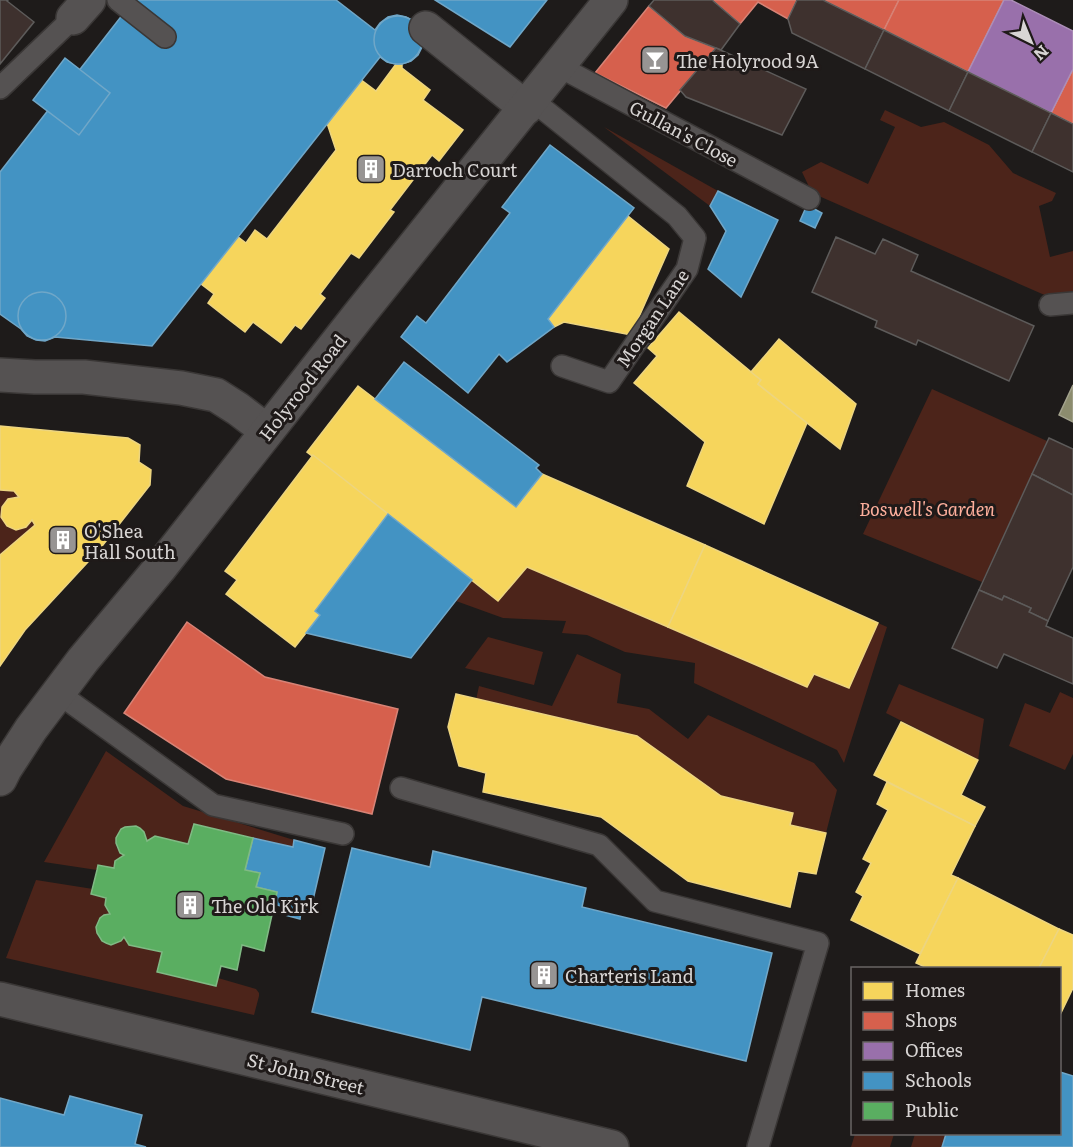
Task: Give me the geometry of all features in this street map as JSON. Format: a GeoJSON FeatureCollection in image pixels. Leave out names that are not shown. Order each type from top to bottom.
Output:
{"type":"FeatureCollection","features":[{"type":"Feature","properties":{"kind":"street","name":"Holyrood Road"},"geometry":{"type":"LineString","coordinates":[[0,779],[31,729],[83,660],[159,569],[611,0]]}},
{"type":"Feature","properties":{"kind":"street"},"geometry":{"type":"LineString","coordinates":[[426,28],[529,104]]}},
{"type":"Feature","properties":{"kind":"street"},"geometry":{"type":"LineString","coordinates":[[0,375],[84,377],[181,388],[216,396],[267,431]]}},
{"type":"Feature","properties":{"kind":"street","name":"St John Street"},"geometry":{"type":"LineString","coordinates":[[0,999],[612,1147]]}},
{"type":"Feature","properties":{"kind":"lane"},"geometry":{"type":"LineString","coordinates":[[118,0],[165,37]]}},
{"type":"Feature","properties":{"kind":"lane"},"geometry":{"type":"LineString","coordinates":[[0,88],[81,9]]}},
{"type":"Feature","properties":{"kind":"lane","name":"Gullan's Close"},"geometry":{"type":"LineString","coordinates":[[558,66],[809,199]]}},
{"type":"Feature","properties":{"kind":"lane","name":"Morgan Lane"},"geometry":{"type":"LineString","coordinates":[[529,104],[677,216],[695,238],[687,268],[609,381],[562,366]]}},
{"type":"Feature","properties":{"kind":"lane"},"geometry":{"type":"LineString","coordinates":[[1050,305],[1073,303]]}},
{"type":"Feature","properties":{"kind":"lane"},"geometry":{"type":"LineString","coordinates":[[58,693],[213,805],[343,834]]}},
{"type":"Feature","properties":{"kind":"lane"},"geometry":{"type":"LineString","coordinates":[[401,788],[599,845],[655,901],[819,943],[758,1147]]}},
{"type":"Feature","properties":{"kind":"green space"},"geometry":{"type":"Polygon","coordinates":[[[885,110],[921,127],[944,122],[989,145],[1013,173],[1056,193],[1052,201],[1039,206],[1050,257],[1073,251],[1073,295],[1056,300],[812,193],[802,172],[821,162],[868,184],[895,127],[880,120],[885,110]]]}},
{"type":"Feature","properties":{"kind":"green space"},"geometry":{"type":"Polygon","coordinates":[[[604,127],[718,191],[710,206],[604,127]]]}},
{"type":"Feature","properties":{"kind":"green space","name":"Boswell's Garden"},"geometry":{"type":"Polygon","coordinates":[[[932,389],[1047,441],[982,582],[863,534],[932,389]]]}},
{"type":"Feature","properties":{"kind":"green space"},"geometry":{"type":"Polygon","coordinates":[[[0,490],[14,491],[19,497],[8,499],[1,517],[8,526],[20,529],[32,520],[35,525],[0,555],[0,490]]]}},
{"type":"Feature","properties":{"kind":"green space"},"geometry":{"type":"Polygon","coordinates":[[[351,563],[527,567],[807,687],[814,674],[849,687],[878,623],[887,627],[844,763],[837,750],[694,683],[695,663],[625,652],[587,635],[562,633],[566,621],[503,618],[351,563]]]}},
{"type":"Feature","properties":{"kind":"green space"},"geometry":{"type":"Polygon","coordinates":[[[488,637],[543,652],[534,685],[465,668],[488,637]]]}},
{"type":"Feature","properties":{"kind":"green space"},"geometry":{"type":"Polygon","coordinates":[[[577,654],[621,674],[617,703],[649,709],[688,739],[708,715],[814,763],[837,790],[826,833],[790,825],[793,813],[721,796],[637,736],[476,700],[479,686],[552,706],[577,654]]]}},
{"type":"Feature","properties":{"kind":"green space"},"geometry":{"type":"Polygon","coordinates":[[[899,684],[984,719],[978,760],[886,713],[899,684]]]}},
{"type":"Feature","properties":{"kind":"green space"},"geometry":{"type":"Polygon","coordinates":[[[1060,692],[1073,698],[1073,754],[1065,770],[1009,746],[1025,703],[1050,713],[1060,692]]]}},
{"type":"Feature","properties":{"kind":"green space"},"geometry":{"type":"Polygon","coordinates":[[[106,751],[183,806],[294,840],[293,847],[194,824],[188,844],[155,836],[147,841],[143,831],[136,826],[129,826],[118,834],[117,848],[124,855],[115,861],[114,868],[99,865],[97,870],[44,862],[106,751]]]}},
{"type":"Feature","properties":{"kind":"green space"},"geometry":{"type":"Polygon","coordinates":[[[36,880],[93,889],[92,894],[106,898],[105,905],[110,914],[100,918],[97,923],[97,933],[100,939],[111,945],[121,941],[124,937],[129,945],[162,952],[158,972],[216,986],[218,978],[256,989],[259,996],[254,1015],[6,958],[36,880]]]}},
{"type":"Feature","properties":{"kind":"green space"},"geometry":{"type":"Polygon","coordinates":[[[855,1135],[894,1135],[890,1147],[851,1147],[855,1135]]]}},
{"type":"Feature","properties":{"kind":"green space"},"geometry":{"type":"Polygon","coordinates":[[[915,1135],[946,1135],[942,1147],[911,1147],[915,1135]]]}},
{"type":"Feature","properties":{"kind":"building: Homes","name":"Darroch Court"},"geometry":{"type":"Polygon","coordinates":[[[231,0],[262,0],[362,76],[360,79],[376,91],[396,64],[402,64],[402,68],[430,90],[423,100],[463,130],[439,161],[432,155],[390,210],[394,212],[359,258],[351,253],[320,294],[325,298],[301,329],[295,325],[281,343],[253,322],[245,332],[208,303],[214,294],[141,238],[108,282],[48,236],[108,157],[79,135],[116,85],[148,109],[231,0]],[[264,75],[177,190],[246,243],[255,230],[267,239],[336,150],[327,123],[264,75]]]}},
{"type":"Feature","properties":{"kind":"building: Homes"},"geometry":{"type":"Polygon","coordinates":[[[628,216],[669,249],[631,335],[564,322],[554,327],[548,319],[628,216]]]}},
{"type":"Feature","properties":{"kind":"building: Homes"},"geometry":{"type":"Polygon","coordinates":[[[679,312],[761,380],[758,384],[807,423],[764,524],[687,486],[705,442],[634,383],[657,356],[648,348],[679,312]]]}},
{"type":"Feature","properties":{"kind":"building: Homes"},"geometry":{"type":"Polygon","coordinates":[[[779,339],[856,404],[840,449],[758,384],[761,380],[751,372],[779,339]]]}},
{"type":"Feature","properties":{"kind":"building: Homes"},"geometry":{"type":"Polygon","coordinates":[[[358,386],[516,507],[542,474],[705,545],[668,627],[527,567],[498,601],[307,452],[358,386]]]}},
{"type":"Feature","properties":{"kind":"building: Homes","name":"O'Shea Hall South"},"geometry":{"type":"Polygon","coordinates":[[[0,426],[128,438],[140,445],[139,462],[151,470],[150,485],[99,550],[25,630],[0,666],[0,555],[35,525],[32,520],[26,527],[16,530],[7,526],[1,517],[2,507],[8,499],[19,497],[14,491],[0,490],[0,426]]]}},
{"type":"Feature","properties":{"kind":"building: Homes"},"geometry":{"type":"Polygon","coordinates":[[[313,455],[388,514],[315,611],[320,615],[295,647],[226,594],[237,580],[225,571],[313,455]]]}},
{"type":"Feature","properties":{"kind":"building: Homes"},"geometry":{"type":"Polygon","coordinates":[[[705,545],[878,623],[849,688],[814,674],[807,687],[668,627],[705,545]]]}},
{"type":"Feature","properties":{"kind":"building: Homes"},"geometry":{"type":"Polygon","coordinates":[[[456,694],[637,736],[721,796],[793,813],[790,825],[826,833],[816,874],[798,871],[790,907],[688,881],[601,817],[483,792],[486,773],[459,766],[448,727],[456,694]]]}},
{"type":"Feature","properties":{"kind":"building: Homes"},"geometry":{"type":"Polygon","coordinates":[[[901,722],[978,760],[961,795],[985,807],[975,826],[874,775],[901,722]]]}},
{"type":"Feature","properties":{"kind":"building: Homes"},"geometry":{"type":"Polygon","coordinates":[[[887,782],[975,826],[951,875],[958,878],[920,954],[851,920],[863,896],[856,892],[871,863],[863,859],[888,810],[877,804],[887,782]]]}},
{"type":"Feature","properties":{"kind":"building: Homes"},"geometry":{"type":"Polygon","coordinates":[[[958,878],[1059,929],[1040,967],[925,967],[916,963],[958,878]]]}},
{"type":"Feature","properties":{"kind":"building: Homes"},"geometry":{"type":"Polygon","coordinates":[[[1059,929],[1073,935],[1073,988],[1061,1013],[1061,967],[1040,967],[1059,929]]]}},
{"type":"Feature","properties":{"kind":"building: Shops"},"geometry":{"type":"Polygon","coordinates":[[[712,0],[797,0],[788,19],[758,2],[740,24],[712,0]]]}},
{"type":"Feature","properties":{"kind":"building: Shops"},"geometry":{"type":"Polygon","coordinates":[[[823,0],[899,0],[884,30],[823,0]]]}},
{"type":"Feature","properties":{"kind":"building: Shops"},"geometry":{"type":"Polygon","coordinates":[[[899,0],[1004,0],[968,72],[884,30],[899,0]]]}},
{"type":"Feature","properties":{"kind":"building: Shops","name":"The Holyrood 9A"},"geometry":{"type":"Polygon","coordinates":[[[649,6],[685,36],[716,48],[666,108],[595,73],[649,6]]]}},
{"type":"Feature","properties":{"kind":"building: Shops"},"geometry":{"type":"Polygon","coordinates":[[[1073,69],[1073,124],[1051,113],[1073,69]]]}},
{"type":"Feature","properties":{"kind":"building: Shops"},"geometry":{"type":"Polygon","coordinates":[[[187,622],[265,677],[398,709],[372,814],[226,779],[124,713],[187,622]]]}},
{"type":"Feature","properties":{"kind":"building: Offices"},"geometry":{"type":"Polygon","coordinates":[[[1004,0],[1011,0],[1073,31],[1073,69],[1051,113],[968,72],[1004,0]]]}},
{"type":"Feature","properties":{"kind":"building: Schools"},"geometry":{"type":"Polygon","coordinates":[[[134,0],[336,0],[375,30],[388,17],[397,15],[414,21],[422,37],[422,47],[411,61],[402,64],[387,62],[380,57],[152,346],[55,337],[45,341],[36,340],[27,336],[0,314],[0,172],[134,0]]]}},
{"type":"Feature","properties":{"kind":"building: Schools"},"geometry":{"type":"Polygon","coordinates":[[[435,0],[547,0],[510,47],[435,0]]]}},
{"type":"Feature","properties":{"kind":"building: Schools"},"geometry":{"type":"Polygon","coordinates":[[[393,16],[403,16],[415,23],[422,35],[422,45],[415,57],[403,64],[393,64],[378,53],[374,45],[374,35],[385,20],[393,16]]]}},
{"type":"Feature","properties":{"kind":"building: Schools"},"geometry":{"type":"Polygon","coordinates":[[[65,58],[110,93],[79,135],[33,100],[65,58]]]}},
{"type":"Feature","properties":{"kind":"building: Schools"},"geometry":{"type":"Polygon","coordinates":[[[550,145],[634,208],[548,319],[554,327],[507,362],[499,354],[468,393],[401,337],[417,316],[426,323],[510,213],[502,207],[550,145]]]}},
{"type":"Feature","properties":{"kind":"building: Schools"},"geometry":{"type":"Polygon","coordinates":[[[718,191],[778,220],[741,297],[708,269],[726,231],[710,206],[718,191]]]}},
{"type":"Feature","properties":{"kind":"building: Schools"},"geometry":{"type":"Polygon","coordinates":[[[807,205],[822,213],[815,228],[800,221],[807,205]]]}},
{"type":"Feature","properties":{"kind":"building: Schools"},"geometry":{"type":"Polygon","coordinates":[[[37,292],[47,292],[62,302],[66,316],[65,325],[56,336],[47,340],[37,340],[22,330],[18,321],[18,311],[28,296],[37,292]]]}},
{"type":"Feature","properties":{"kind":"building: Schools"},"geometry":{"type":"Polygon","coordinates":[[[404,362],[539,465],[536,468],[542,474],[516,507],[375,399],[404,362]]]}},
{"type":"Feature","properties":{"kind":"building: Schools"},"geometry":{"type":"Polygon","coordinates":[[[388,514],[472,580],[411,658],[306,633],[320,615],[315,611],[388,514]]]}},
{"type":"Feature","properties":{"kind":"building: Schools"},"geometry":{"type":"Polygon","coordinates":[[[253,838],[293,847],[294,840],[325,848],[310,913],[301,911],[300,919],[281,914],[284,907],[274,904],[277,892],[256,887],[260,873],[245,870],[253,838]]]}},
{"type":"Feature","properties":{"kind":"building: Schools","name":"Charteris Land"},"geometry":{"type":"Polygon","coordinates":[[[352,848],[430,867],[433,851],[586,888],[582,907],[772,953],[746,1061],[482,997],[470,1050],[312,1012],[352,848]]]}},
{"type":"Feature","properties":{"kind":"building: Schools"},"geometry":{"type":"Polygon","coordinates":[[[1061,1072],[1073,1076],[1073,1147],[942,1147],[946,1135],[1061,1135],[1061,1072]]]}},
{"type":"Feature","properties":{"kind":"building: Schools"},"geometry":{"type":"Polygon","coordinates":[[[70,1096],[142,1115],[135,1144],[146,1147],[0,1147],[0,1098],[64,1115],[70,1096]]]}},
{"type":"Feature","properties":{"kind":"building: Public","name":"The Old Kirk"},"geometry":{"type":"Polygon","coordinates":[[[194,824],[253,838],[245,870],[260,873],[256,887],[277,892],[264,951],[242,945],[237,970],[221,966],[216,986],[157,972],[162,952],[129,945],[124,937],[121,941],[111,945],[102,941],[96,927],[100,918],[110,914],[105,905],[106,898],[91,894],[98,865],[114,868],[115,861],[124,855],[120,853],[116,843],[121,829],[136,826],[144,832],[147,841],[155,836],[188,844],[194,824]]]}},
{"type":"Feature","properties":{"kind":"building: Industry"},"geometry":{"type":"Polygon","coordinates":[[[1073,385],[1073,422],[1059,415],[1073,385]]]}},
{"type":"Feature","properties":{"kind":"building: Other"},"geometry":{"type":"Polygon","coordinates":[[[0,0],[8,0],[34,22],[0,64],[0,0]]]}},
{"type":"Feature","properties":{"kind":"building: Other"},"geometry":{"type":"Polygon","coordinates":[[[654,0],[712,0],[740,24],[721,50],[685,36],[649,6],[654,0]]]}},
{"type":"Feature","properties":{"kind":"building: Other"},"geometry":{"type":"Polygon","coordinates":[[[797,0],[823,0],[884,30],[865,69],[792,33],[788,19],[797,0]]]}},
{"type":"Feature","properties":{"kind":"building: Other"},"geometry":{"type":"Polygon","coordinates":[[[884,30],[968,72],[949,111],[865,69],[884,30]]]}},
{"type":"Feature","properties":{"kind":"building: Other"},"geometry":{"type":"Polygon","coordinates":[[[716,48],[806,89],[782,135],[686,97],[680,90],[716,48]]]}},
{"type":"Feature","properties":{"kind":"building: Other"},"geometry":{"type":"Polygon","coordinates":[[[968,72],[1051,113],[1032,152],[949,111],[968,72]]]}},
{"type":"Feature","properties":{"kind":"building: Other"},"geometry":{"type":"Polygon","coordinates":[[[1051,113],[1073,124],[1073,172],[1032,152],[1051,113]]]}},
{"type":"Feature","properties":{"kind":"building: Other"},"geometry":{"type":"Polygon","coordinates":[[[836,237],[875,254],[883,239],[918,255],[911,271],[1034,326],[1009,381],[918,340],[916,345],[875,327],[877,321],[812,292],[836,237]]]}},
{"type":"Feature","properties":{"kind":"building: Other"},"geometry":{"type":"Polygon","coordinates":[[[1049,438],[1073,449],[1073,495],[1032,474],[1049,438]]]}},
{"type":"Feature","properties":{"kind":"building: Other"},"geometry":{"type":"Polygon","coordinates":[[[1032,474],[1073,495],[1073,567],[1048,621],[1029,612],[1031,608],[1004,596],[1002,600],[979,590],[1032,474]]]}},
{"type":"Feature","properties":{"kind":"building: Other"},"geometry":{"type":"Polygon","coordinates":[[[979,590],[1002,600],[1004,596],[1031,608],[1029,612],[1048,621],[1046,626],[1073,638],[1073,684],[1004,654],[997,668],[952,648],[979,590]]]}},
{"type":"Feature","properties":{"kind":"place","name":"The Holyrood 9A"},"geometry":{"type":"Point","coordinates":[655,60]}},
{"type":"Feature","properties":{"kind":"place","name":"Darroch Court"},"geometry":{"type":"Point","coordinates":[371,169]}},
{"type":"Feature","properties":{"kind":"place","name":"O'Shea Hall South"},"geometry":{"type":"Point","coordinates":[63,540]}},
{"type":"Feature","properties":{"kind":"place","name":"The Old Kirk"},"geometry":{"type":"Point","coordinates":[190,905]}},
{"type":"Feature","properties":{"kind":"place","name":"Charteris Land"},"geometry":{"type":"Point","coordinates":[544,975]}}]}
